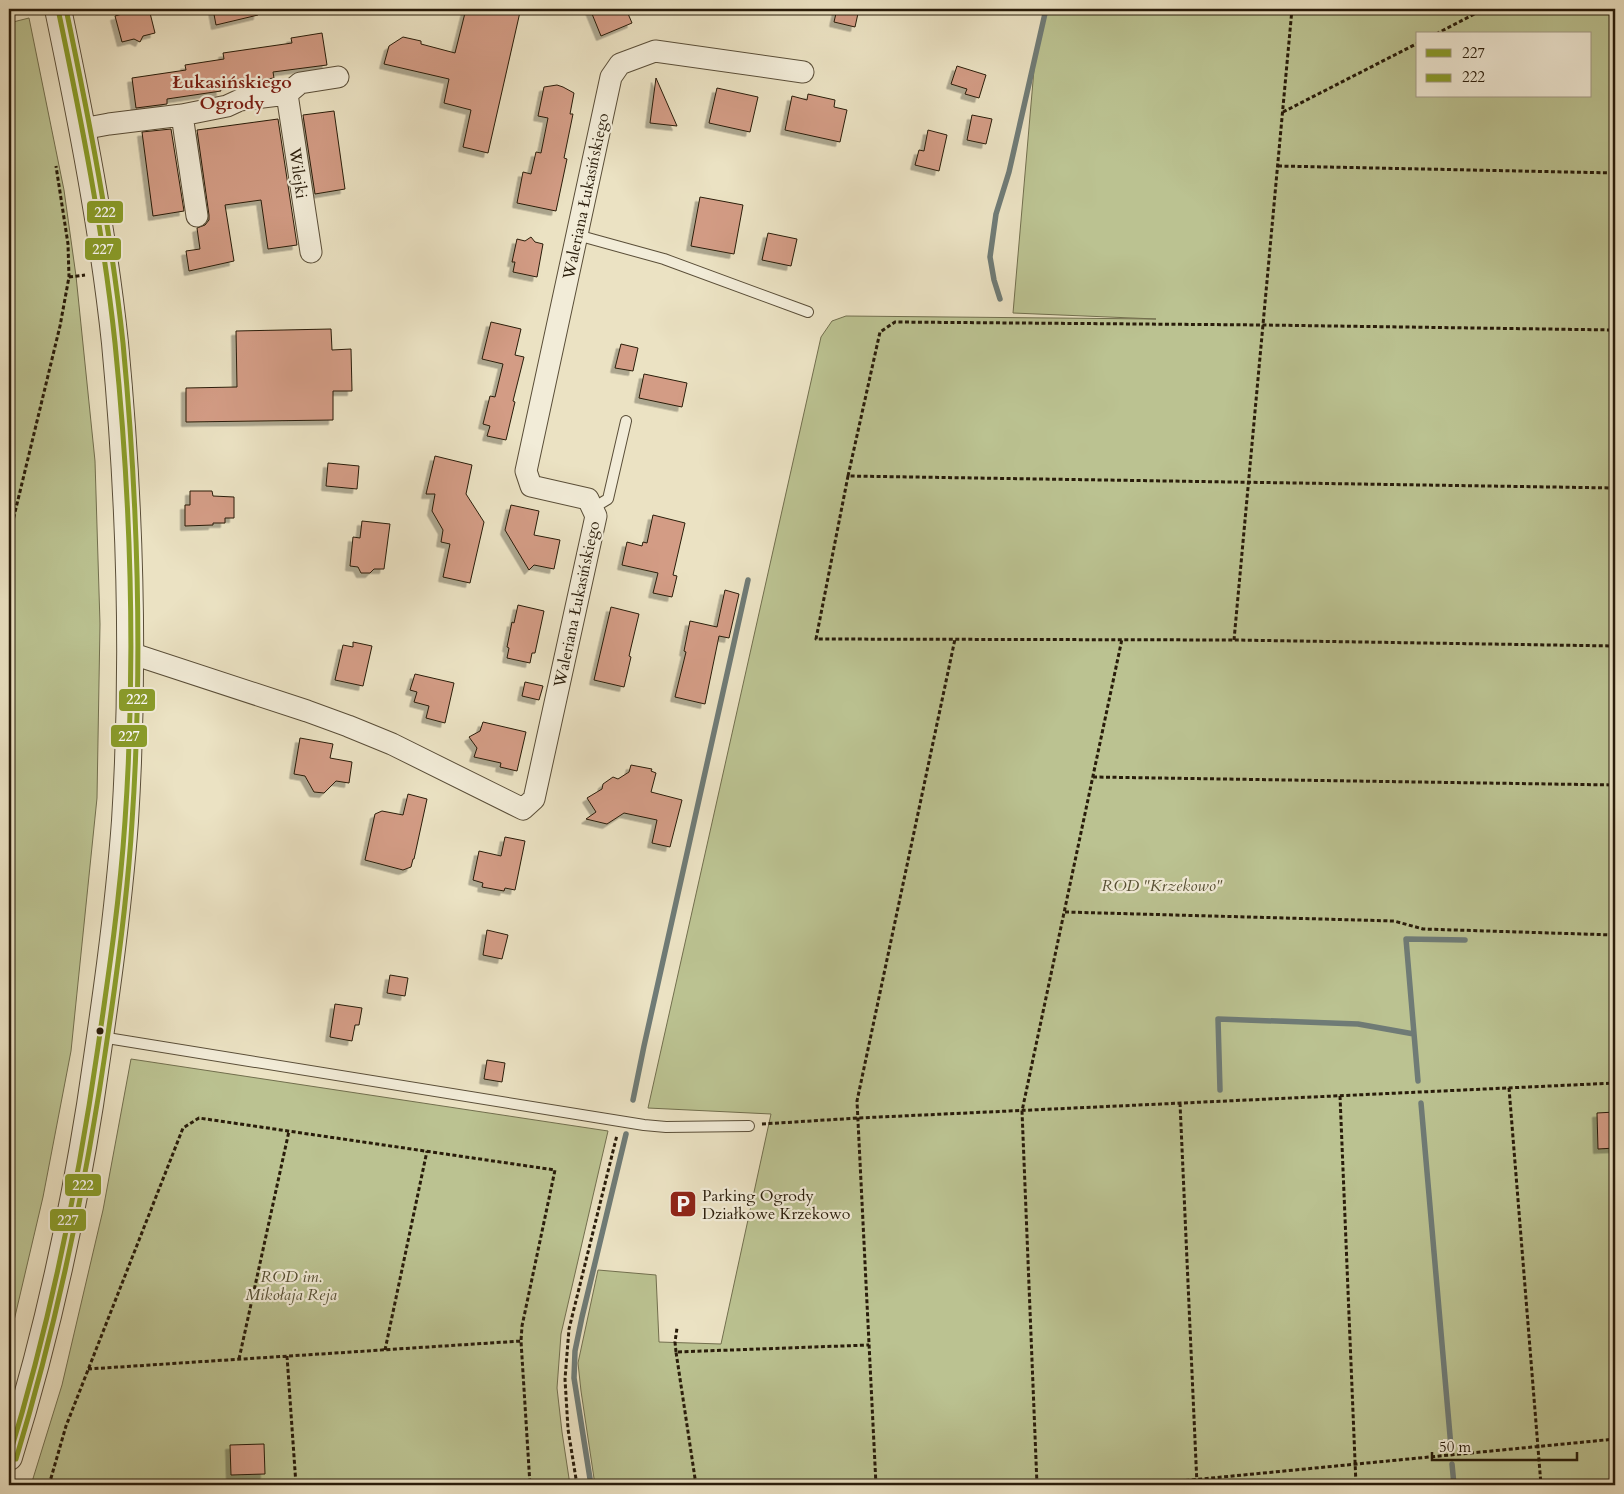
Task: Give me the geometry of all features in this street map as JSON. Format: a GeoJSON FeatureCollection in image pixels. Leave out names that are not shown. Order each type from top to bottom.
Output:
{"type":"FeatureCollection","features":[{"type":"Feature","properties":{"kind":"street"},"geometry":{"type":"LineString","coordinates":[[9,1457],[40,1349],[56,1282],[78,1174],[101,1037],[115,930],[124,825],[130,653],[129,552],[125,473],[114,340],[97,215],[58,9]]}},
{"type":"Feature","properties":{"kind":"street","name":"Waleriana Łukasińskiego"},"geometry":{"type":"LineString","coordinates":[[130,653],[307,711],[392,744],[523,809],[534,799],[596,516],[588,499],[531,486],[526,471],[611,77],[620,64],[654,51],[803,72]]}},
{"type":"Feature","properties":{"kind":"street"},"geometry":{"type":"LineString","coordinates":[[82,129],[182,114],[227,106],[240,100],[287,94],[300,83],[338,77]]}},
{"type":"Feature","properties":{"kind":"street","name":"Wilejki"},"geometry":{"type":"LineString","coordinates":[[287,94],[310,252]]}},
{"type":"Feature","properties":{"kind":"street"},"geometry":{"type":"LineString","coordinates":[[182,114],[197,216]]}},
{"type":"Feature","properties":{"kind":"lane"},"geometry":{"type":"LineString","coordinates":[[577,235],[664,259],[808,312]]}},
{"type":"Feature","properties":{"kind":"lane"},"geometry":{"type":"LineString","coordinates":[[593,508],[608,499],[626,420]]}},
{"type":"Feature","properties":{"kind":"lane"},"geometry":{"type":"LineString","coordinates":[[101,1037],[620,1122],[666,1127],[749,1126]]}},
{"type":"Feature","properties":{"kind":"path"},"geometry":{"type":"LineString","coordinates":[[1234,640],[1292,9]]}},
{"type":"Feature","properties":{"kind":"path"},"geometry":{"type":"LineString","coordinates":[[1440,32],[1484,9]]}},
{"type":"Feature","properties":{"kind":"path"},"geometry":{"type":"LineString","coordinates":[[1283,112],[1416,44]]}},
{"type":"Feature","properties":{"kind":"path"},"geometry":{"type":"LineString","coordinates":[[9,537],[60,326],[69,277],[68,244],[56,166]]}},
{"type":"Feature","properties":{"kind":"path"},"geometry":{"type":"LineString","coordinates":[[1278,166],[1615,173]]}},
{"type":"Feature","properties":{"kind":"path"},"geometry":{"type":"LineString","coordinates":[[69,277],[76,276]]}},
{"type":"Feature","properties":{"kind":"path"},"geometry":{"type":"LineString","coordinates":[[1615,330],[895,322],[880,332],[848,476],[816,639],[1122,639],[1615,646]]}},
{"type":"Feature","properties":{"kind":"path"},"geometry":{"type":"LineString","coordinates":[[848,476],[1615,488]]}},
{"type":"Feature","properties":{"kind":"path"},"geometry":{"type":"LineString","coordinates":[[876,1485],[857,1101],[955,639]]}},
{"type":"Feature","properties":{"kind":"path"},"geometry":{"type":"LineString","coordinates":[[1037,1485],[1022,1111],[1122,639]]}},
{"type":"Feature","properties":{"kind":"path"},"geometry":{"type":"LineString","coordinates":[[1093,777],[1615,785]]}},
{"type":"Feature","properties":{"kind":"path"},"geometry":{"type":"LineString","coordinates":[[1064,912],[1394,920],[1423,928],[1615,935]]}},
{"type":"Feature","properties":{"kind":"path"},"geometry":{"type":"LineString","coordinates":[[749,1126],[858,1118],[1615,1083]]}},
{"type":"Feature","properties":{"kind":"path"},"geometry":{"type":"LineString","coordinates":[[1509,1088],[1541,1485]]}},
{"type":"Feature","properties":{"kind":"path"},"geometry":{"type":"LineString","coordinates":[[1340,1096],[1356,1485]]}},
{"type":"Feature","properties":{"kind":"path"},"geometry":{"type":"LineString","coordinates":[[1180,1104],[1197,1485]]}},
{"type":"Feature","properties":{"kind":"path"},"geometry":{"type":"LineString","coordinates":[[49,1485],[66,1426],[183,1128],[199,1118],[555,1170],[522,1326],[521,1342],[530,1485]]}},
{"type":"Feature","properties":{"kind":"path"},"geometry":{"type":"LineString","coordinates":[[577,1485],[568,1429],[564,1379],[569,1329],[620,1122]]}},
{"type":"Feature","properties":{"kind":"path"},"geometry":{"type":"LineString","coordinates":[[239,1359],[289,1131]]}},
{"type":"Feature","properties":{"kind":"path"},"geometry":{"type":"LineString","coordinates":[[385,1350],[428,1151]]}},
{"type":"Feature","properties":{"kind":"path"},"geometry":{"type":"LineString","coordinates":[[677,1328],[676,1352],[696,1485]]}},
{"type":"Feature","properties":{"kind":"path"},"geometry":{"type":"LineString","coordinates":[[88,1369],[521,1342]]}},
{"type":"Feature","properties":{"kind":"path"},"geometry":{"type":"LineString","coordinates":[[676,1352],[869,1345]]}},
{"type":"Feature","properties":{"kind":"path"},"geometry":{"type":"LineString","coordinates":[[287,1356],[296,1485]]}},
{"type":"Feature","properties":{"kind":"path"},"geometry":{"type":"LineString","coordinates":[[1140,1485],[1615,1439]]}},
{"type":"Feature","properties":{"kind":"green space","name":"ROD \"Krzekowo\""},"geometry":{"type":"Polygon","coordinates":[[[1045,9],[1615,9],[1615,1485],[595,1485],[578,1363],[598,1270],[656,1275],[659,1342],[721,1344],[771,1114],[648,1108],[821,337],[832,321],[846,316],[1156,319],[1013,313],[1035,58],[1045,9]]]}},
{"type":"Feature","properties":{"kind":"green space"},"geometry":{"type":"Polygon","coordinates":[[[29,18],[64,190],[76,276],[95,461],[100,624],[97,798],[71,1051],[43,1197],[9,1342],[9,23],[29,18]]]}},
{"type":"Feature","properties":{"kind":"green space","name":"ROD im. Mikołaja Reja"},"geometry":{"type":"Polygon","coordinates":[[[131,1059],[608,1131],[561,1334],[557,1388],[570,1485],[31,1485],[62,1385],[103,1210],[131,1059]]]}},
{"type":"Feature","properties":{"kind":"building"},"geometry":{"type":"Polygon","coordinates":[[[121,9],[149,9],[155,33],[143,36],[140,42],[134,39],[122,42],[115,16],[122,14],[121,9]]]}},
{"type":"Feature","properties":{"kind":"building"},"geometry":{"type":"Polygon","coordinates":[[[213,9],[258,9],[258,15],[216,25],[213,9]]]}},
{"type":"Feature","properties":{"kind":"building"},"geometry":{"type":"Polygon","coordinates":[[[466,9],[506,9],[520,12],[488,153],[463,147],[471,110],[444,103],[449,79],[384,64],[389,46],[403,37],[455,53],[466,9]]]}},
{"type":"Feature","properties":{"kind":"building"},"geometry":{"type":"Polygon","coordinates":[[[590,9],[626,9],[632,23],[601,36],[590,9]]]}},
{"type":"Feature","properties":{"kind":"building"},"geometry":{"type":"Polygon","coordinates":[[[837,9],[859,9],[855,27],[834,22],[837,9]]]}},
{"type":"Feature","properties":{"kind":"building"},"geometry":{"type":"Polygon","coordinates":[[[322,33],[327,65],[273,72],[274,78],[220,86],[221,91],[167,99],[167,104],[136,108],[132,78],[186,70],[185,65],[224,59],[223,53],[292,43],[291,38],[322,33]]]}},
{"type":"Feature","properties":{"kind":"building"},"geometry":{"type":"Polygon","coordinates":[[[957,66],[986,75],[979,98],[965,94],[967,89],[951,84],[957,66]]]}},
{"type":"Feature","properties":{"kind":"building"},"geometry":{"type":"Polygon","coordinates":[[[656,78],[677,126],[650,123],[656,78]]]}},
{"type":"Feature","properties":{"kind":"building"},"geometry":{"type":"Polygon","coordinates":[[[557,85],[574,93],[570,114],[573,114],[564,158],[567,159],[556,211],[517,203],[523,172],[531,174],[536,152],[541,153],[548,118],[538,116],[544,87],[557,85]]]}},
{"type":"Feature","properties":{"kind":"building"},"geometry":{"type":"Polygon","coordinates":[[[717,88],[758,97],[750,132],[709,123],[717,88]]]}},
{"type":"Feature","properties":{"kind":"building"},"geometry":{"type":"Polygon","coordinates":[[[808,94],[835,100],[834,107],[847,110],[840,142],[785,130],[792,96],[807,100],[808,94]]]}},
{"type":"Feature","properties":{"kind":"building"},"geometry":{"type":"Polygon","coordinates":[[[334,111],[345,189],[315,194],[303,115],[334,111]]]}},
{"type":"Feature","properties":{"kind":"building"},"geometry":{"type":"Polygon","coordinates":[[[972,115],[992,119],[986,144],[967,140],[972,115]]]}},
{"type":"Feature","properties":{"kind":"building"},"geometry":{"type":"Polygon","coordinates":[[[278,119],[297,245],[268,249],[261,200],[225,205],[234,261],[189,271],[186,251],[200,249],[197,228],[205,225],[209,220],[197,130],[278,119]]]}},
{"type":"Feature","properties":{"kind":"building"},"geometry":{"type":"Polygon","coordinates":[[[171,129],[184,211],[153,216],[142,132],[171,129]]]}},
{"type":"Feature","properties":{"kind":"building"},"geometry":{"type":"Polygon","coordinates":[[[928,130],[947,135],[939,171],[915,165],[919,150],[924,151],[928,130]]]}},
{"type":"Feature","properties":{"kind":"building"},"geometry":{"type":"Polygon","coordinates":[[[700,197],[743,205],[734,254],[691,246],[700,197]]]}},
{"type":"Feature","properties":{"kind":"building"},"geometry":{"type":"Polygon","coordinates":[[[768,233],[797,239],[791,266],[762,260],[768,233]]]}},
{"type":"Feature","properties":{"kind":"building"},"geometry":{"type":"Polygon","coordinates":[[[531,237],[535,242],[543,244],[537,277],[513,272],[515,262],[512,262],[517,239],[525,241],[531,237]]]}},
{"type":"Feature","properties":{"kind":"building"},"geometry":{"type":"Polygon","coordinates":[[[491,322],[521,329],[515,355],[524,357],[506,440],[487,436],[490,426],[483,424],[490,396],[495,397],[503,364],[482,359],[491,322]]]}},
{"type":"Feature","properties":{"kind":"building"},"geometry":{"type":"Polygon","coordinates":[[[331,329],[332,350],[351,349],[352,391],[333,391],[333,420],[186,422],[186,388],[237,387],[236,331],[331,329]]]}},
{"type":"Feature","properties":{"kind":"building"},"geometry":{"type":"Polygon","coordinates":[[[621,344],[638,348],[633,371],[615,368],[621,344]]]}},
{"type":"Feature","properties":{"kind":"building"},"geometry":{"type":"Polygon","coordinates":[[[644,374],[687,383],[682,407],[639,398],[644,374]]]}},
{"type":"Feature","properties":{"kind":"building"},"geometry":{"type":"Polygon","coordinates":[[[435,456],[472,465],[466,494],[484,522],[470,583],[443,577],[450,544],[441,542],[443,530],[432,511],[435,494],[426,494],[435,456]]]}},
{"type":"Feature","properties":{"kind":"building"},"geometry":{"type":"Polygon","coordinates":[[[328,463],[359,466],[357,489],[326,486],[328,463]]]}},
{"type":"Feature","properties":{"kind":"building"},"geometry":{"type":"Polygon","coordinates":[[[190,491],[212,491],[213,496],[234,497],[234,518],[225,518],[225,523],[213,523],[213,525],[185,526],[185,505],[190,505],[190,491]]]}},
{"type":"Feature","properties":{"kind":"building"},"geometry":{"type":"Polygon","coordinates":[[[511,505],[539,511],[534,535],[560,540],[554,569],[534,565],[529,570],[505,530],[511,505]]]}},
{"type":"Feature","properties":{"kind":"building"},"geometry":{"type":"Polygon","coordinates":[[[653,515],[685,523],[673,575],[677,576],[672,597],[653,593],[658,573],[622,565],[627,542],[642,546],[643,542],[647,543],[653,515]]]}},
{"type":"Feature","properties":{"kind":"building"},"geometry":{"type":"Polygon","coordinates":[[[362,521],[390,524],[384,569],[374,569],[370,573],[361,573],[358,567],[350,566],[353,537],[360,538],[362,521]]]}},
{"type":"Feature","properties":{"kind":"building"},"geometry":{"type":"Polygon","coordinates":[[[725,590],[739,594],[729,638],[719,636],[705,704],[675,697],[686,652],[684,651],[690,621],[717,627],[725,590]]]}},
{"type":"Feature","properties":{"kind":"building"},"geometry":{"type":"Polygon","coordinates":[[[518,605],[544,611],[535,653],[532,653],[530,663],[507,658],[509,648],[507,647],[512,622],[514,623],[518,605]]]}},
{"type":"Feature","properties":{"kind":"building"},"geometry":{"type":"Polygon","coordinates":[[[611,607],[639,614],[624,687],[594,680],[611,607]]]}},
{"type":"Feature","properties":{"kind":"building"},"geometry":{"type":"Polygon","coordinates":[[[353,642],[372,646],[363,686],[335,680],[343,645],[353,647],[353,642]]]}},
{"type":"Feature","properties":{"kind":"building"},"geometry":{"type":"Polygon","coordinates":[[[415,674],[454,683],[445,723],[426,718],[429,706],[414,702],[417,692],[410,690],[415,674]]]}},
{"type":"Feature","properties":{"kind":"building"},"geometry":{"type":"Polygon","coordinates":[[[525,682],[543,686],[539,700],[522,696],[525,682]]]}},
{"type":"Feature","properties":{"kind":"building"},"geometry":{"type":"Polygon","coordinates":[[[483,722],[526,732],[517,771],[500,767],[501,763],[474,757],[477,748],[469,737],[480,731],[483,722]]]}},
{"type":"Feature","properties":{"kind":"building"},"geometry":{"type":"Polygon","coordinates":[[[300,738],[333,744],[330,758],[352,762],[349,783],[336,781],[324,793],[314,792],[305,776],[294,774],[300,738]]]}},
{"type":"Feature","properties":{"kind":"building"},"geometry":{"type":"Polygon","coordinates":[[[631,765],[652,769],[651,771],[656,773],[651,792],[682,800],[670,847],[652,843],[657,820],[624,813],[607,824],[586,819],[596,812],[587,798],[602,789],[603,784],[613,777],[618,779],[629,772],[631,765]]]}},
{"type":"Feature","properties":{"kind":"building"},"geometry":{"type":"Polygon","coordinates":[[[408,794],[427,799],[411,867],[403,870],[365,860],[375,814],[382,811],[403,815],[408,794]]]}},
{"type":"Feature","properties":{"kind":"building"},"geometry":{"type":"Polygon","coordinates":[[[505,837],[525,841],[515,890],[505,888],[504,891],[482,887],[483,883],[473,880],[479,851],[501,856],[505,837]]]}},
{"type":"Feature","properties":{"kind":"building"},"geometry":{"type":"Polygon","coordinates":[[[487,930],[508,935],[502,959],[483,955],[487,930]]]}},
{"type":"Feature","properties":{"kind":"building"},"geometry":{"type":"Polygon","coordinates":[[[390,975],[408,978],[405,996],[387,993],[390,975]]]}},
{"type":"Feature","properties":{"kind":"building"},"geometry":{"type":"Polygon","coordinates":[[[335,1004],[362,1008],[359,1025],[355,1025],[352,1041],[330,1037],[335,1004]]]}},
{"type":"Feature","properties":{"kind":"building"},"geometry":{"type":"Polygon","coordinates":[[[487,1060],[505,1063],[502,1082],[484,1079],[487,1060]]]}},
{"type":"Feature","properties":{"kind":"building"},"geometry":{"type":"Polygon","coordinates":[[[1615,1112],[1615,1148],[1598,1149],[1597,1113],[1615,1112]]]}},
{"type":"Feature","properties":{"kind":"building"},"geometry":{"type":"Polygon","coordinates":[[[264,1444],[265,1474],[231,1475],[230,1445],[264,1444]]]}},
{"type":"Feature","properties":{"kind":"waterway"},"geometry":{"type":"LineString","coordinates":[[1000,299],[990,257],[996,214],[1009,172],[1046,9]]}},
{"type":"Feature","properties":{"kind":"waterway"},"geometry":{"type":"LineString","coordinates":[[633,1100],[748,580]]}},
{"type":"Feature","properties":{"kind":"waterway"},"geometry":{"type":"LineString","coordinates":[[1418,1081],[1406,939],[1465,940]]}},
{"type":"Feature","properties":{"kind":"waterway"},"geometry":{"type":"LineString","coordinates":[[1220,1090],[1218,1019],[1358,1024],[1414,1034]]}},
{"type":"Feature","properties":{"kind":"waterway"},"geometry":{"type":"LineString","coordinates":[[1421,1103],[1451,1447]]}},
{"type":"Feature","properties":{"kind":"waterway"},"geometry":{"type":"LineString","coordinates":[[591,1485],[574,1378],[575,1351],[626,1134]]}},
{"type":"Feature","properties":{"kind":"waterway"},"geometry":{"type":"LineString","coordinates":[[1452,1464],[1454,1485]]}},
{"type":"Feature","properties":{"kind":"transit line","name":"227"},"geometry":{"type":"LineString","coordinates":[[9,1457],[50,1305],[72,1202],[90,1099],[117,906],[123,849],[128,761],[131,642],[130,582],[125,462],[115,343],[91,175],[58,9]]}},
{"type":"Feature","properties":{"kind":"transit line","name":"222"},"geometry":{"type":"LineString","coordinates":[[16,1459],[59,1299],[92,1137],[123,925],[135,762],[138,642],[137,582],[132,463],[123,343],[99,175],[66,9]]}},
{"type":"Feature","properties":{"kind":"place","name":"Parking Ogrody Działkowe Krzekowo"},"geometry":{"type":"Point","coordinates":[683,1204]}},
{"type":"Feature","properties":{"kind":"district","name":"Łukasińskiego Ogrody"},"geometry":{"type":"Point","coordinates":[232,92]}}]}
